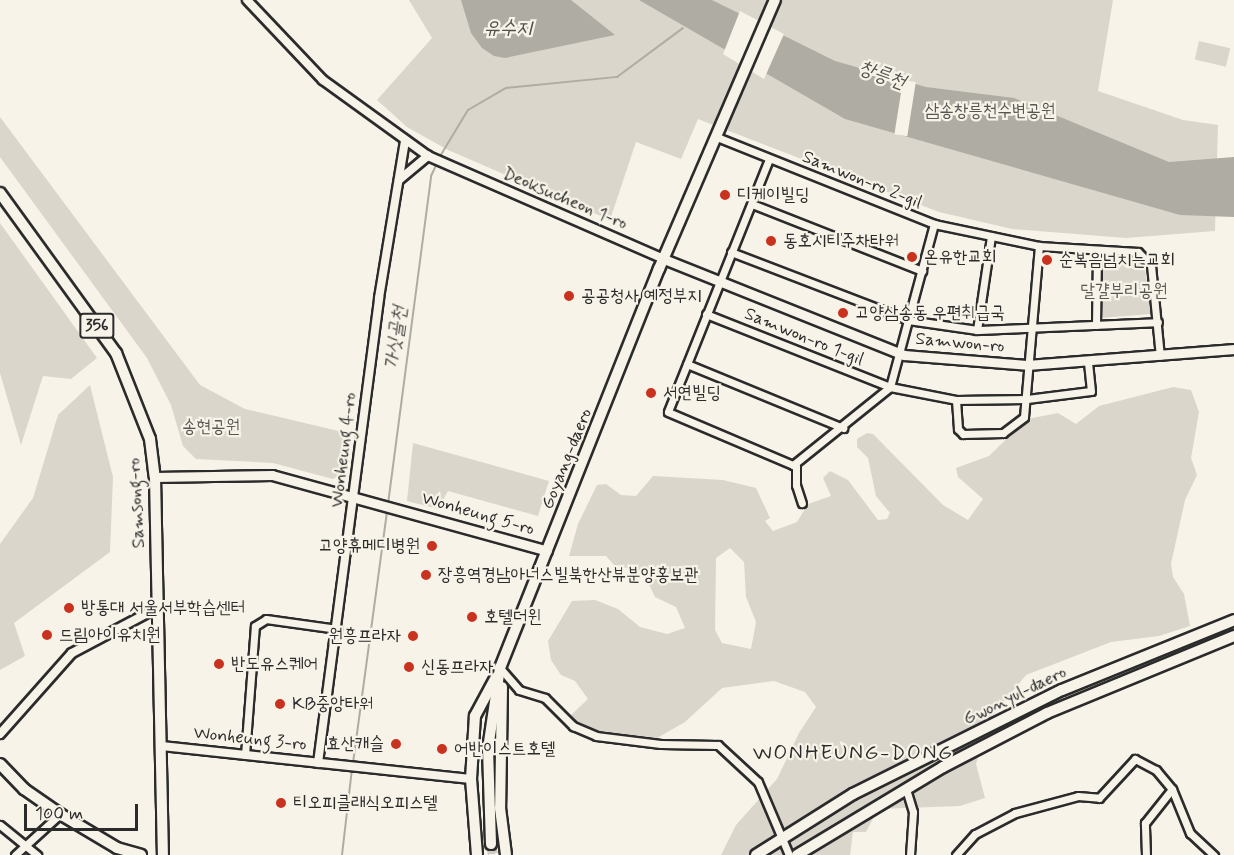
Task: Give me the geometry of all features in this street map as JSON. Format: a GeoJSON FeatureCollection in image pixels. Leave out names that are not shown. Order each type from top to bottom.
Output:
{"type":"FeatureCollection","features":[{"type":"Feature","properties":{"kind":"main road","name":"Goyang-daero"},"geometry":{"type":"LineString","coordinates":[[491,844],[488,749],[500,668],[664,259],[775,0]]}},
{"type":"Feature","properties":{"kind":"main road","name":"Samsong-ro"},"geometry":{"type":"LineString","coordinates":[[0,193],[116,353],[142,412],[155,477],[163,855]]}},
{"type":"Feature","properties":{"kind":"main road","name":"Samwon-ro"},"geometry":{"type":"LineString","coordinates":[[664,259],[898,354],[1027,365],[1234,349]]}},
{"type":"Feature","properties":{"kind":"main road"},"geometry":{"type":"LineString","coordinates":[[155,477],[272,475],[354,498]]}},
{"type":"Feature","properties":{"kind":"main road","name":"Wonheung 5-ro"},"geometry":{"type":"LineString","coordinates":[[354,498],[547,551]]}},
{"type":"Feature","properties":{"kind":"main road","name":"Gwonyul-daero"},"geometry":{"type":"LineString","coordinates":[[756,855],[853,794],[1062,690],[1234,620]]}},
{"type":"Feature","properties":{"kind":"main road","name":"Gwonyul-daero"},"geometry":{"type":"LineString","coordinates":[[797,855],[906,789],[1047,713],[1234,636]]}},
{"type":"Feature","properties":{"kind":"main road"},"geometry":{"type":"LineString","coordinates":[[478,852],[471,779],[475,716],[500,668]]}},
{"type":"Feature","properties":{"kind":"main road"},"geometry":{"type":"LineString","coordinates":[[500,668],[503,841],[501,855]]}},
{"type":"Feature","properties":{"kind":"main road"},"geometry":{"type":"LineString","coordinates":[[0,764],[24,789],[60,814],[117,848],[141,855]]}},
{"type":"Feature","properties":{"kind":"main road"},"geometry":{"type":"LineString","coordinates":[[503,841],[506,855]]}},
{"type":"Feature","properties":{"kind":"street"},"geometry":{"type":"LineString","coordinates":[[247,0],[323,80],[424,157],[399,180]]}},
{"type":"Feature","properties":{"kind":"street","name":"Samwon-ro 2-gil"},"geometry":{"type":"LineString","coordinates":[[717,137],[934,224],[898,354]]}},
{"type":"Feature","properties":{"kind":"street","name":"Wonheung 4-ro"},"geometry":{"type":"LineString","coordinates":[[318,763],[405,141]]}},
{"type":"Feature","properties":{"kind":"street","name":"Deoksucheon 1-ro"},"geometry":{"type":"LineString","coordinates":[[424,157],[664,259]]}},
{"type":"Feature","properties":{"kind":"street"},"geometry":{"type":"LineString","coordinates":[[769,159],[668,412],[796,466]]}},
{"type":"Feature","properties":{"kind":"street"},"geometry":{"type":"LineString","coordinates":[[752,204],[922,271]]}},
{"type":"Feature","properties":{"kind":"street"},"geometry":{"type":"LineString","coordinates":[[934,224],[1039,246],[1138,252],[1151,265],[1160,356]]}},
{"type":"Feature","properties":{"kind":"street"},"geometry":{"type":"LineString","coordinates":[[976,330],[991,236]]}},
{"type":"Feature","properties":{"kind":"street"},"geometry":{"type":"LineString","coordinates":[[956,400],[958,429],[963,434],[1003,434],[1024,417],[1039,246]]}},
{"type":"Feature","properties":{"kind":"street"},"geometry":{"type":"LineString","coordinates":[[1096,325],[1097,250]]}},
{"type":"Feature","properties":{"kind":"street"},"geometry":{"type":"LineString","coordinates":[[731,252],[908,320],[976,330],[1158,322]]}},
{"type":"Feature","properties":{"kind":"street","name":"Samwon-ro 1-gil"},"geometry":{"type":"LineString","coordinates":[[706,314],[890,387],[956,400],[1027,399],[1091,391],[1088,361]]}},
{"type":"Feature","properties":{"kind":"street"},"geometry":{"type":"LineString","coordinates":[[796,466],[890,387],[898,354]]}},
{"type":"Feature","properties":{"kind":"street"},"geometry":{"type":"LineString","coordinates":[[687,364],[843,428]]}},
{"type":"Feature","properties":{"kind":"street"},"geometry":{"type":"LineString","coordinates":[[796,466],[796,485],[802,503]]}},
{"type":"Feature","properties":{"kind":"street"},"geometry":{"type":"LineString","coordinates":[[0,734],[72,653],[157,608]]}},
{"type":"Feature","properties":{"kind":"street"},"geometry":{"type":"LineString","coordinates":[[245,755],[255,626],[266,619],[337,630]]}},
{"type":"Feature","properties":{"kind":"street"},"geometry":{"type":"LineString","coordinates":[[500,668],[519,690],[545,698],[573,726],[596,736],[661,744],[718,745],[758,782],[789,855]]}},
{"type":"Feature","properties":{"kind":"street","name":"Wonheung 3-ro"},"geometry":{"type":"LineString","coordinates":[[160,746],[471,779]]}},
{"type":"Feature","properties":{"kind":"street"},"geometry":{"type":"LineString","coordinates":[[956,855],[975,834],[1015,813],[1078,796],[1099,798],[1135,759],[1156,770],[1172,789],[1190,833],[1214,855]]}},
{"type":"Feature","properties":{"kind":"street"},"geometry":{"type":"LineString","coordinates":[[906,789],[913,812],[910,855]]}},
{"type":"Feature","properties":{"kind":"street"},"geometry":{"type":"LineString","coordinates":[[1146,855],[1145,823],[1172,789]]}},
{"type":"Feature","properties":{"kind":"street"},"geometry":{"type":"LineString","coordinates":[[15,855],[60,814]]}},
{"type":"Feature","properties":{"kind":"street"},"geometry":{"type":"LineString","coordinates":[[0,825],[36,855]]}},
{"type":"Feature","properties":{"kind":"green space","name":"삼송창릉천수변공원"},"geometry":{"type":"Polygon","coordinates":[[[409,0],[1113,0],[1098,91],[1183,120],[1218,125],[1215,231],[1126,238],[1012,229],[939,212],[698,119],[681,159],[636,142],[610,220],[448,150],[407,127],[377,100],[432,38],[409,0]]]}},
{"type":"Feature","properties":{"kind":"green space"},"geometry":{"type":"Polygon","coordinates":[[[1199,41],[1230,48],[1226,67],[1195,60],[1199,41]]]}},
{"type":"Feature","properties":{"kind":"green space","name":"송현공원"},"geometry":{"type":"Polygon","coordinates":[[[0,117],[200,385],[245,409],[347,433],[344,473],[333,479],[273,463],[196,459],[183,446],[171,405],[147,358],[0,157],[0,117]]]}},
{"type":"Feature","properties":{"kind":"green space"},"geometry":{"type":"Polygon","coordinates":[[[0,223],[97,358],[71,379],[43,376],[21,445],[0,373],[0,223]]]}},
{"type":"Feature","properties":{"kind":"green space","name":"달걀부리공원"},"geometry":{"type":"Polygon","coordinates":[[[1099,258],[1137,258],[1145,268],[1151,314],[1100,318],[1099,258]]]}},
{"type":"Feature","properties":{"kind":"green space"},"geometry":{"type":"Polygon","coordinates":[[[90,385],[113,477],[110,552],[14,623],[25,656],[0,670],[0,544],[33,498],[58,415],[90,385]]]}},
{"type":"Feature","properties":{"kind":"green space"},"geometry":{"type":"Polygon","coordinates":[[[1173,387],[1191,390],[1199,412],[1191,458],[1197,475],[1185,500],[1171,564],[1173,577],[1184,594],[1190,626],[1159,636],[1111,642],[1026,675],[990,719],[976,764],[985,798],[960,806],[878,809],[866,832],[853,832],[850,855],[721,855],[736,825],[777,779],[799,733],[816,707],[805,692],[774,681],[722,688],[685,722],[657,738],[596,736],[573,726],[570,716],[588,699],[575,681],[561,675],[551,660],[548,641],[572,601],[595,600],[618,609],[640,627],[667,634],[685,628],[676,607],[655,597],[643,572],[614,565],[606,556],[569,556],[578,524],[597,485],[606,484],[621,495],[636,496],[653,476],[723,480],[756,488],[770,518],[765,521],[773,531],[797,522],[808,504],[831,496],[823,478],[830,471],[848,480],[878,520],[887,519],[890,513],[876,496],[868,458],[857,447],[857,439],[867,433],[873,434],[943,505],[968,520],[983,499],[958,477],[956,468],[989,456],[1027,419],[1058,413],[1076,424],[1099,406],[1173,387]],[[730,548],[716,558],[715,630],[722,643],[751,649],[756,622],[746,597],[744,562],[730,548]]]}},
{"type":"Feature","properties":{"kind":"green space"},"geometry":{"type":"Polygon","coordinates":[[[413,443],[549,481],[538,516],[448,491],[438,509],[407,501],[413,443]]]}},
{"type":"Feature","properties":{"kind":"water","name":"유수지"},"geometry":{"type":"Polygon","coordinates":[[[461,0],[571,0],[615,35],[505,58],[494,56],[482,48],[471,33],[461,0]]]}},
{"type":"Feature","properties":{"kind":"water","name":"창릉천"},"geometry":{"type":"Polygon","coordinates":[[[639,0],[712,0],[835,61],[926,87],[1014,98],[1169,162],[1234,157],[1234,217],[1180,215],[845,119],[639,0]]]}},
{"type":"Feature","properties":{"kind":"pier"},"geometry":{"type":"Polygon","coordinates":[[[740,11],[784,34],[764,79],[723,54],[740,11]]]}},
{"type":"Feature","properties":{"kind":"pier"},"geometry":{"type":"Polygon","coordinates":[[[903,80],[916,82],[907,136],[894,134],[903,80]]]}},
{"type":"Feature","properties":{"kind":"waterway","name":"가싯골천"},"geometry":{"type":"LineString","coordinates":[[439,158],[468,110],[506,88],[617,77],[683,28]]}},
{"type":"Feature","properties":{"kind":"waterway","name":"가싯골천"},"geometry":{"type":"LineString","coordinates":[[388,504],[431,176],[437,163]]}},
{"type":"Feature","properties":{"kind":"waterway","name":"가싯골천"},"geometry":{"type":"LineString","coordinates":[[353,763],[387,510]]}},
{"type":"Feature","properties":{"kind":"waterway","name":"가싯골천"},"geometry":{"type":"LineString","coordinates":[[342,855],[352,768]]}},
{"type":"Feature","properties":{"kind":"tunnel"},"geometry":{"type":"LineString","coordinates":[[491,844],[493,855]]}},
{"type":"Feature","properties":{"kind":"place","name":"디케이빌딩"},"geometry":{"type":"Point","coordinates":[725,195]}},
{"type":"Feature","properties":{"kind":"place","name":"동호시티주차타워"},"geometry":{"type":"Point","coordinates":[771,241]}},
{"type":"Feature","properties":{"kind":"place","name":"온유한교회"},"geometry":{"type":"Point","coordinates":[912,257]}},
{"type":"Feature","properties":{"kind":"place","name":"순복음넘치는교회"},"geometry":{"type":"Point","coordinates":[1047,260]}},
{"type":"Feature","properties":{"kind":"place","name":"공공청사 예정부지"},"geometry":{"type":"Point","coordinates":[569,296]}},
{"type":"Feature","properties":{"kind":"place","name":"고양삼송동 우편취급국"},"geometry":{"type":"Point","coordinates":[843,313]}},
{"type":"Feature","properties":{"kind":"place","name":"서연빌딩"},"geometry":{"type":"Point","coordinates":[651,393]}},
{"type":"Feature","properties":{"kind":"place","name":"고양휴메디병원"},"geometry":{"type":"Point","coordinates":[432,546]}},
{"type":"Feature","properties":{"kind":"place","name":"장흥역경남아너스빌북한산뷰분양홍보관"},"geometry":{"type":"Point","coordinates":[426,575]}},
{"type":"Feature","properties":{"kind":"place","name":"방통대 서울서부학습센터"},"geometry":{"type":"Point","coordinates":[69,608]}},
{"type":"Feature","properties":{"kind":"place","name":"호텔더윈"},"geometry":{"type":"Point","coordinates":[472,617]}},
{"type":"Feature","properties":{"kind":"place","name":"드림아이유치원"},"geometry":{"type":"Point","coordinates":[47,635]}},
{"type":"Feature","properties":{"kind":"place","name":"원흥프라자"},"geometry":{"type":"Point","coordinates":[413,636]}},
{"type":"Feature","properties":{"kind":"place","name":"반도유스퀘어"},"geometry":{"type":"Point","coordinates":[219,664]}},
{"type":"Feature","properties":{"kind":"place","name":"신동프라자"},"geometry":{"type":"Point","coordinates":[409,667]}},
{"type":"Feature","properties":{"kind":"place","name":"KB중앙타워"},"geometry":{"type":"Point","coordinates":[280,704]}},
{"type":"Feature","properties":{"kind":"place","name":"효산캐슬"},"geometry":{"type":"Point","coordinates":[396,744]}},
{"type":"Feature","properties":{"kind":"place","name":"어반이스트호텔"},"geometry":{"type":"Point","coordinates":[442,749]}},
{"type":"Feature","properties":{"kind":"place","name":"티오피클래식오피스텔"},"geometry":{"type":"Point","coordinates":[281,803]}},
{"type":"Feature","properties":{"kind":"district","name":"WONHEUNG-DONG"},"geometry":{"type":"Point","coordinates":[853,753]}}]}
